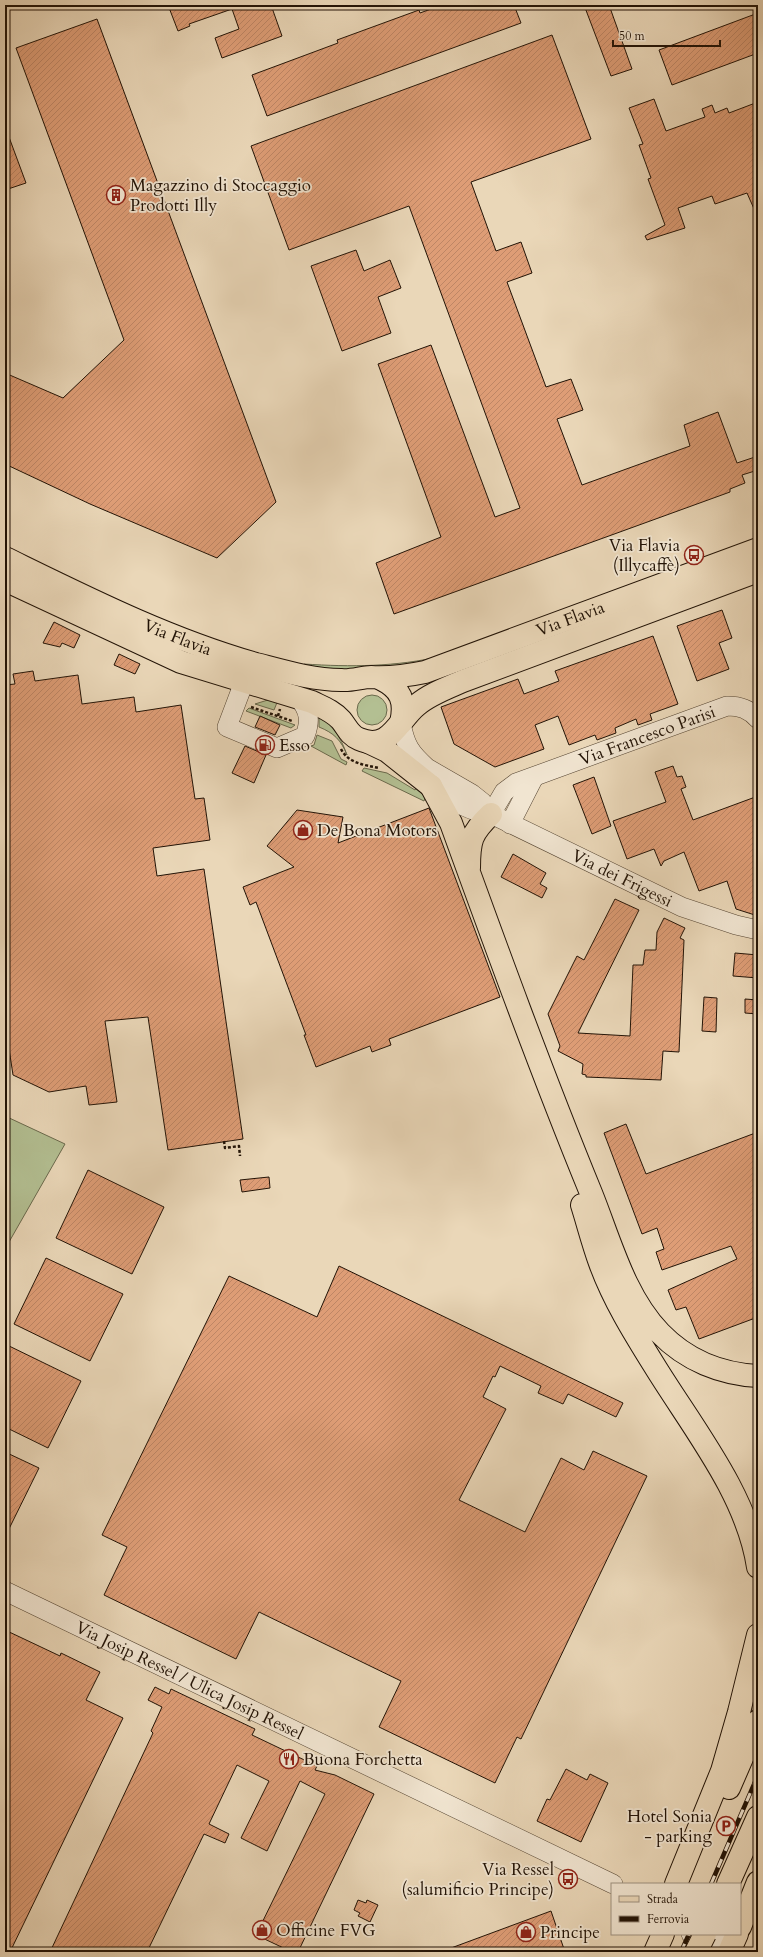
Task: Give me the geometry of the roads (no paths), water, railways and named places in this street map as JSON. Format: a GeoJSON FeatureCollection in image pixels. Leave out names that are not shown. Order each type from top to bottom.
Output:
{"type":"FeatureCollection","features":[{"type":"Feature","properties":{"kind":"main road","name":"Via Flavia"},"geometry":{"type":"LineString","coordinates":[[5,558],[138,622],[222,654],[298,675],[341,680],[399,678],[425,672],[758,549]]}},
{"type":"Feature","properties":{"kind":"main road","name":"Via Flavia"},"geometry":{"type":"LineString","coordinates":[[5,580],[181,662],[299,698],[330,711],[341,720],[351,735],[368,742],[387,738],[398,729],[408,713],[418,704],[463,681],[758,571]]}},
{"type":"Feature","properties":{"kind":"main road"},"geometry":{"type":"LineString","coordinates":[[341,720],[340,705],[342,697],[352,684],[371,679],[394,687],[402,700],[404,710],[401,723]]}},
{"type":"Feature","properties":{"kind":"main road"},"geometry":{"type":"LineString","coordinates":[[368,742],[387,751],[431,786],[451,823],[598,1231],[603,1270],[634,1331],[714,1460],[733,1495],[747,1525],[756,1554],[758,1567]]}},
{"type":"Feature","properties":{"kind":"main road"},"geometry":{"type":"LineString","coordinates":[[469,872],[469,845],[481,824],[500,819]]}},
{"type":"Feature","properties":{"kind":"main road"},"geometry":{"type":"LineString","coordinates":[[598,1231],[618,1262],[635,1298],[646,1316],[670,1343],[681,1351],[711,1367],[729,1372],[758,1376]]}},
{"type":"Feature","properties":{"kind":"main road"},"geometry":{"type":"LineString","coordinates":[[676,1883],[722,1771],[739,1712],[758,1634]]}},
{"type":"Feature","properties":{"kind":"main road"},"geometry":{"type":"LineString","coordinates":[[686,1883],[758,1721]]}},
{"type":"Feature","properties":{"kind":"main road"},"geometry":{"type":"LineString","coordinates":[[728,1883],[758,1817]]}},
{"type":"Feature","properties":{"kind":"main road"},"geometry":{"type":"LineString","coordinates":[[741,1918],[752,1887]]}},
{"type":"Feature","properties":{"kind":"main road"},"geometry":{"type":"LineString","coordinates":[[648,1952],[655,1935]]}},
{"type":"Feature","properties":{"kind":"main road"},"geometry":{"type":"LineString","coordinates":[[655,1952],[663,1935]]}},
{"type":"Feature","properties":{"kind":"main road"},"geometry":{"type":"LineString","coordinates":[[696,1952],[704,1935]]}},
{"type":"Feature","properties":{"kind":"street"},"geometry":{"type":"LineString","coordinates":[[244,682],[227,727],[276,748],[305,736],[309,725],[309,716],[299,698]]}},
{"type":"Feature","properties":{"kind":"street","name":"Via Francesco Parisi"},"geometry":{"type":"LineString","coordinates":[[500,819],[504,792],[516,783],[534,778],[727,706],[743,708],[751,712],[758,719]]}},
{"type":"Feature","properties":{"kind":"street","name":"Via dei Frigessi"},"geometry":{"type":"LineString","coordinates":[[401,723],[406,744],[414,756],[427,768],[482,802],[500,819]]}},
{"type":"Feature","properties":{"kind":"street","name":"Via dei Frigessi"},"geometry":{"type":"LineString","coordinates":[[431,786],[468,809],[500,819],[682,907],[736,925],[758,930]]}},
{"type":"Feature","properties":{"kind":"street","name":"Via Josip Ressel / Ulica Josip Ressel"},"geometry":{"type":"LineString","coordinates":[[5,1591],[611,1883]]}},
{"type":"Feature","properties":{"kind":"street"},"geometry":{"type":"LineString","coordinates":[[690,1935],[696,1952]]}},
{"type":"Feature","properties":{"kind":"street"},"geometry":{"type":"LineString","coordinates":[[692,1935],[707,1942],[734,1938]]}},
{"type":"Feature","properties":{"kind":"railway"},"geometry":{"type":"LineString","coordinates":[[711,1883],[758,1775]]}},
{"type":"Feature","properties":{"kind":"railway"},"geometry":{"type":"LineString","coordinates":[[681,1952],[689,1935]]}},
{"type":"Feature","properties":{"kind":"place","name":"Magazzino di Stoccaggio Prodotti Illy"},"geometry":{"type":"Point","coordinates":[116,195]}},
{"type":"Feature","properties":{"kind":"place","name":"Via Flavia (Illycaffè)"},"geometry":{"type":"Point","coordinates":[694,555]}},
{"type":"Feature","properties":{"kind":"place","name":"Esso"},"geometry":{"type":"Point","coordinates":[265,745]}},
{"type":"Feature","properties":{"kind":"place","name":"De Bona Motors"},"geometry":{"type":"Point","coordinates":[303,830]}},
{"type":"Feature","properties":{"kind":"place","name":"Buona Forchetta"},"geometry":{"type":"Point","coordinates":[289,1759]}},
{"type":"Feature","properties":{"kind":"place","name":"Hotel Sonia - parking"},"geometry":{"type":"Point","coordinates":[726,1826]}},
{"type":"Feature","properties":{"kind":"place","name":"Via Ressel (salumificio Principe)"},"geometry":{"type":"Point","coordinates":[568,1879]}},
{"type":"Feature","properties":{"kind":"place","name":"Officine FVG"},"geometry":{"type":"Point","coordinates":[262,1930]}},
{"type":"Feature","properties":{"kind":"place","name":"Principe"},"geometry":{"type":"Point","coordinates":[526,1932]}}]}
